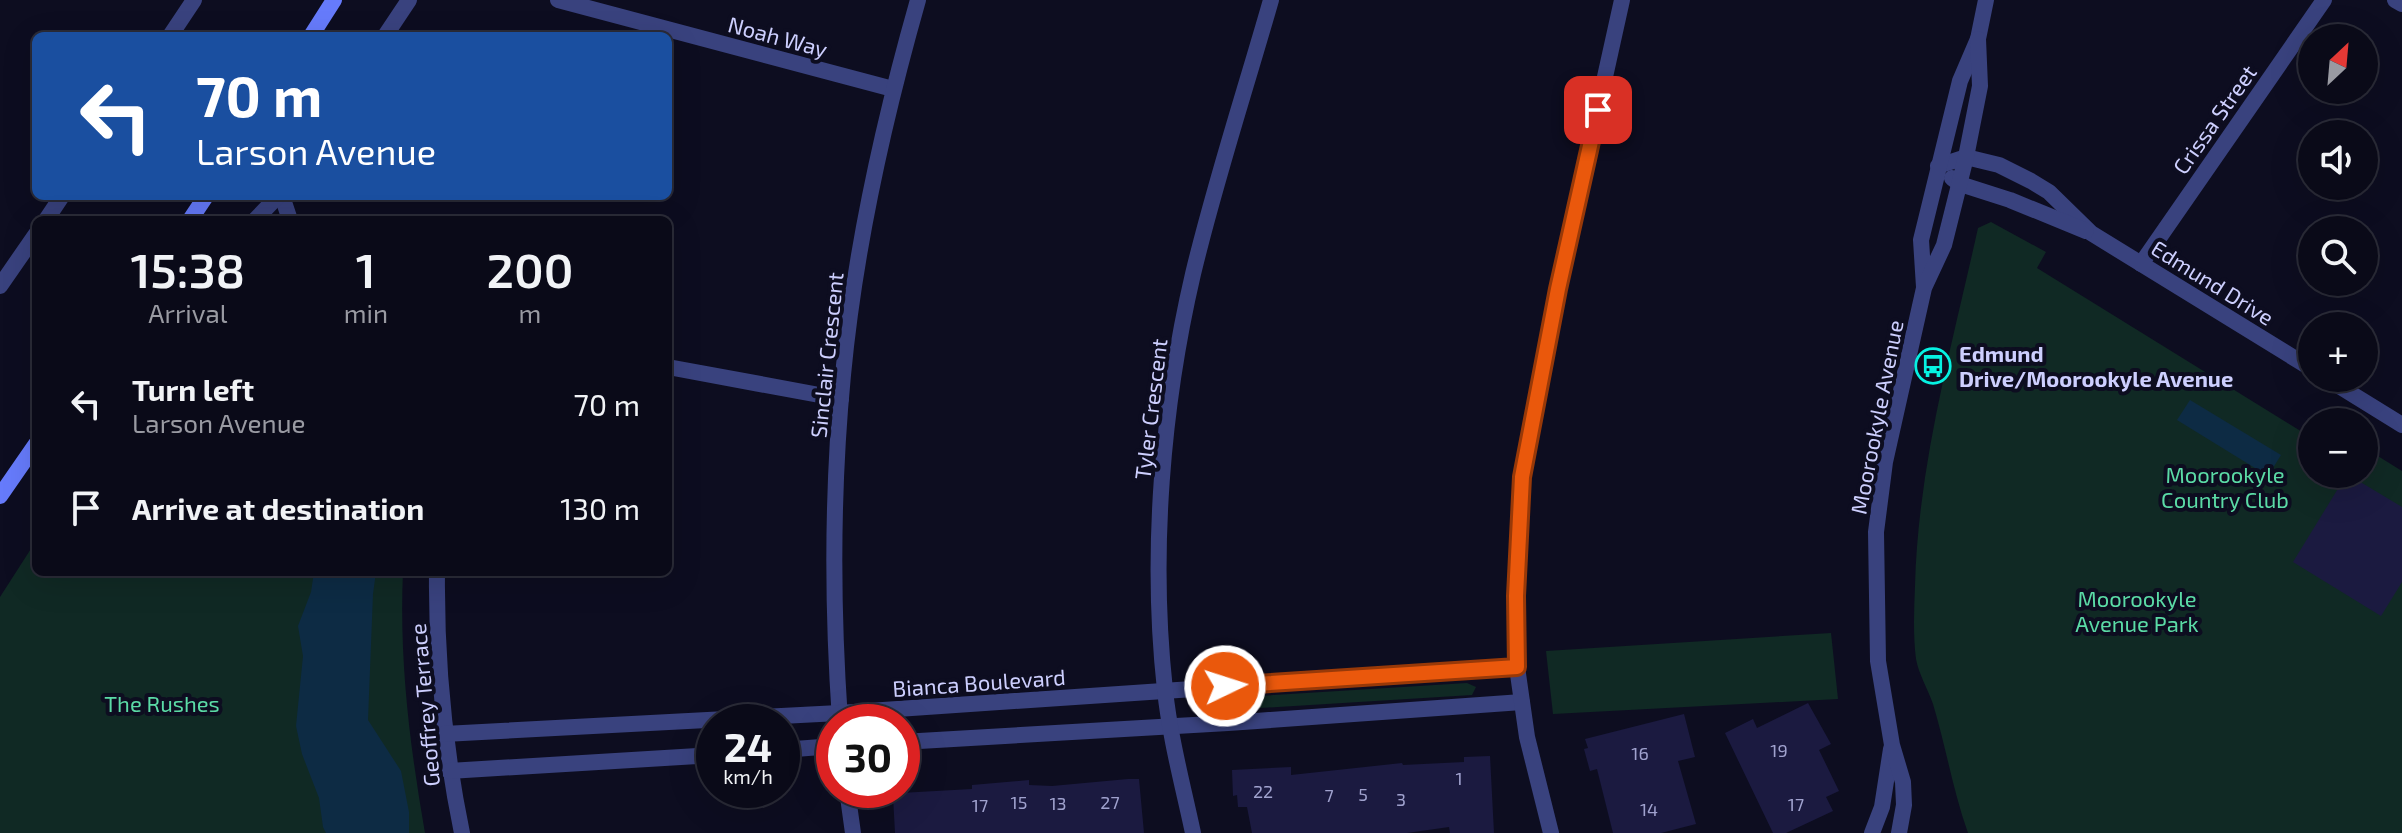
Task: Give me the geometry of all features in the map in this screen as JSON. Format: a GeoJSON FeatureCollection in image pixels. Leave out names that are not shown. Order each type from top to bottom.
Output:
{"type":"FeatureCollection","features":[{"type":"Feature","properties":{"kind":"main road"},"geometry":{"type":"LineString","coordinates":[[314,32],[334,0]]}},
{"type":"Feature","properties":{"kind":"main road"},"geometry":{"type":"LineString","coordinates":[[0,496],[32,450]]}},
{"type":"Feature","properties":{"kind":"street"},"geometry":{"type":"LineString","coordinates":[[173,32],[194,0]]}},
{"type":"Feature","properties":{"kind":"street"},"geometry":{"type":"LineString","coordinates":[[388,32],[409,0]]}},
{"type":"Feature","properties":{"kind":"street","name":"Noah Way"},"geometry":{"type":"LineString","coordinates":[[558,0],[893,89]]}},
{"type":"Feature","properties":{"kind":"street","name":"Sinclair Crescent"},"geometry":{"type":"LineString","coordinates":[[840,704],[835,518],[841,399],[861,246],[893,89],[918,0]]}},
{"type":"Feature","properties":{"kind":"street","name":"Tyler Crescent"},"geometry":{"type":"LineString","coordinates":[[1193,833],[1165,692],[1161,500],[1171,395],[1193,275],[1271,0]]}},
{"type":"Feature","properties":{"kind":"street"},"geometry":{"type":"LineString","coordinates":[[1551,833],[1539,788],[1517,667],[1516,596],[1522,477],[1558,289],[1622,0]]}},
{"type":"Feature","properties":{"kind":"street","name":"Moorookyle Avenue"},"geometry":{"type":"LineString","coordinates":[[1924,288],[1921,240],[1960,81],[1978,39],[1986,0]]}},
{"type":"Feature","properties":{"kind":"street","name":"Crissa Street"},"geometry":{"type":"LineString","coordinates":[[2141,264],[2324,0]]}},
{"type":"Feature","properties":{"kind":"street"},"geometry":{"type":"LineString","coordinates":[[2395,0],[2402,4]]}},
{"type":"Feature","properties":{"kind":"street","name":"Moorookyle Avenue"},"geometry":{"type":"LineString","coordinates":[[1899,833],[1904,805],[1903,782],[1892,745],[1878,661],[1876,532],[1885,462],[1924,288],[1944,245],[1966,157],[1980,86],[1978,39]]}},
{"type":"Feature","properties":{"kind":"street"},"geometry":{"type":"LineString","coordinates":[[1938,166],[1966,157]]}},
{"type":"Feature","properties":{"kind":"street","name":"Edmund Drive"},"geometry":{"type":"LineString","coordinates":[[1966,157],[1999,165],[2031,181],[2049,192],[2091,233]]}},
{"type":"Feature","properties":{"kind":"street","name":"Edmund Drive"},"geometry":{"type":"LineString","coordinates":[[1938,166],[1960,184],[2010,200],[2091,233],[2298,360]]}},
{"type":"Feature","properties":{"kind":"street"},"geometry":{"type":"LineString","coordinates":[[259,216],[276,200]]}},
{"type":"Feature","properties":{"kind":"street"},"geometry":{"type":"LineString","coordinates":[[0,286],[32,240]]}},
{"type":"Feature","properties":{"kind":"street"},"geometry":{"type":"LineString","coordinates":[[672,368],[841,399]]}},
{"type":"Feature","properties":{"kind":"street"},"geometry":{"type":"LineString","coordinates":[[2349,392],[2402,425]]}},
{"type":"Feature","properties":{"kind":"street","name":"Geoffrey Terrace"},"geometry":{"type":"LineString","coordinates":[[437,576],[438,671],[444,734],[462,833]]}},
{"type":"Feature","properties":{"kind":"street","name":"Bianca Boulevard"},"geometry":{"type":"LineString","coordinates":[[920,712],[1517,667]]}},
{"type":"Feature","properties":{"kind":"street"},"geometry":{"type":"LineString","coordinates":[[920,741],[1522,702]]}},
{"type":"Feature","properties":{"kind":"street","name":"Bianca Boulevard"},"geometry":{"type":"LineString","coordinates":[[444,734],[816,719]]}},
{"type":"Feature","properties":{"kind":"street","name":"Moorookyle Avenue"},"geometry":{"type":"LineString","coordinates":[[1872,833],[1882,807],[1892,745]]}},
{"type":"Feature","properties":{"kind":"street"},"geometry":{"type":"LineString","coordinates":[[449,771],[696,756]]}},
{"type":"Feature","properties":{"kind":"street"},"geometry":{"type":"LineString","coordinates":[[850,808],[853,833]]}},
{"type":"Feature","properties":{"kind":"green space","name":"Moorookyle Avenue Park"},"geometry":{"type":"Polygon","coordinates":[[[1991,222],[2046,252],[2037,268],[2298,429],[2298,488],[2378,488],[2378,456],[2402,471],[2402,833],[1968,833],[1933,704],[1919,671],[1914,632],[1918,541],[1929,451],[1978,228],[1991,222]]]}},
{"type":"Feature","properties":{"kind":"green space","name":"The Rushes"},"geometry":{"type":"Polygon","coordinates":[[[32,547],[32,576],[403,576],[407,703],[425,833],[0,833],[0,597],[32,547]]]}},
{"type":"Feature","properties":{"kind":"green space"},"geometry":{"type":"Polygon","coordinates":[[[1831,633],[1838,699],[1553,714],[1546,651],[1831,633]]]}},
{"type":"Feature","properties":{"kind":"green space"},"geometry":{"type":"Polygon","coordinates":[[[1467,683],[1476,687],[1472,695],[1229,710],[1228,698],[1467,683]]]}},
{"type":"Feature","properties":{"kind":"water"},"geometry":{"type":"Polygon","coordinates":[[[2190,400],[2281,455],[2268,476],[2177,420],[2190,400]]]}},
{"type":"Feature","properties":{"kind":"water"},"geometry":{"type":"Polygon","coordinates":[[[313,576],[375,576],[368,720],[401,771],[409,812],[409,833],[326,833],[323,827],[319,798],[302,754],[296,726],[303,656],[298,626],[311,592],[313,576]]]}},
{"type":"Feature","properties":{"kind":"building"},"geometry":{"type":"Polygon","coordinates":[[[2338,488],[2370,488],[2402,507],[2402,582],[2381,616],[2293,562],[2338,488]]]}},
{"type":"Feature","properties":{"kind":"building"},"geometry":{"type":"Polygon","coordinates":[[[1808,703],[1831,744],[1819,750],[1839,791],[1826,797],[1833,811],[1786,833],[1773,833],[1725,733],[1753,719],[1757,728],[1808,703]]]}},
{"type":"Feature","properties":{"kind":"building"},"geometry":{"type":"Polygon","coordinates":[[[1684,714],[1695,757],[1678,761],[1696,824],[1661,833],[1613,833],[1597,769],[1590,771],[1584,749],[1588,748],[1585,739],[1684,714]]]}},
{"type":"Feature","properties":{"kind":"building"},"geometry":{"type":"Polygon","coordinates":[[[1490,756],[1494,833],[1450,833],[1449,827],[1407,833],[1252,833],[1247,807],[1238,807],[1237,795],[1233,796],[1232,770],[1291,767],[1291,775],[1402,763],[1464,762],[1464,757],[1490,756]]]}},
{"type":"Feature","properties":{"kind":"building"},"geometry":{"type":"Polygon","coordinates":[[[1139,779],[1144,833],[895,833],[894,808],[920,808],[920,792],[972,789],[972,785],[1029,780],[1029,785],[1139,779]]]}},
{"type":"Feature","properties":{"kind":"place","name":"Edmund Drive/Moorookyle Avenue"},"geometry":{"type":"Point","coordinates":[1933,366]}},
{"type":"Feature","properties":{"kind":"route"},"geometry":{"type":"LineString","coordinates":[[1225,686],[1517,667],[1516,596],[1522,477],[1558,289],[1598,110]]}},
{"type":"Feature","properties":{"kind":"park label","name":"Moorookyle Country Club"},"geometry":{"type":"Point","coordinates":[2225,486]}}]}
